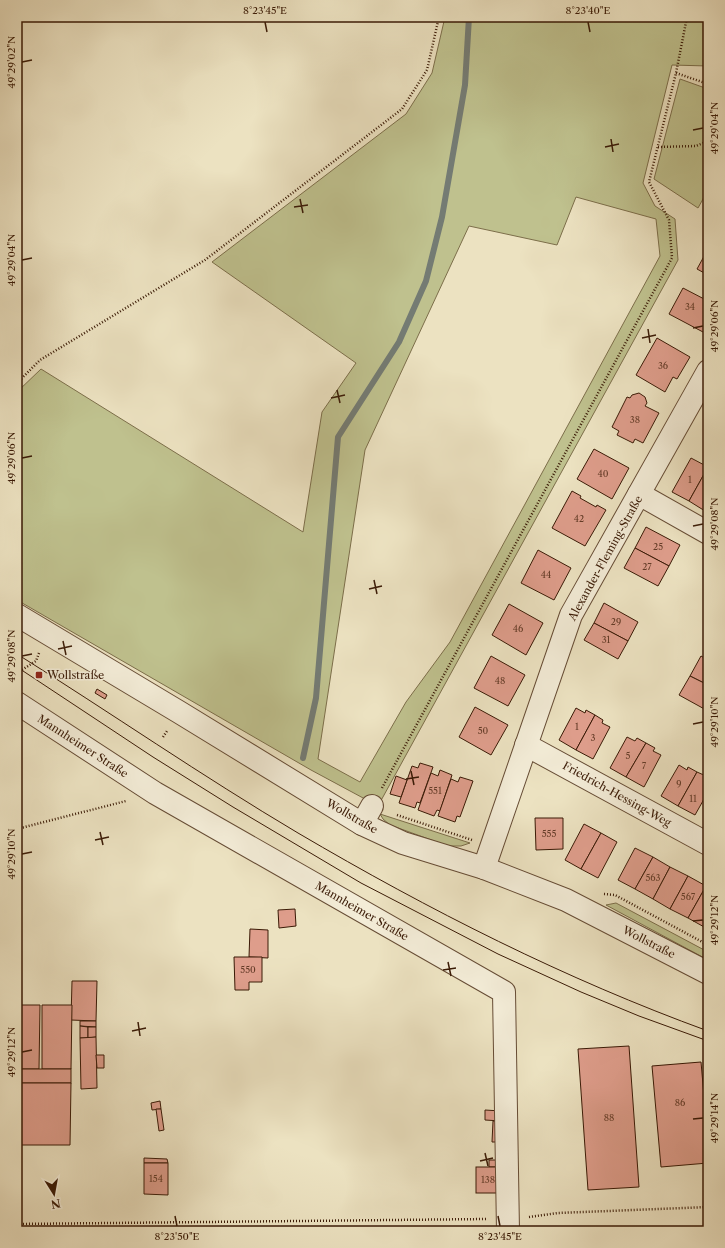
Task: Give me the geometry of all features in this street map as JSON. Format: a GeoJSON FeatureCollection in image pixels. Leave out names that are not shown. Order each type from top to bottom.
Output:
{"type":"FeatureCollection","features":[{"type":"Feature","properties":{"kind":"street","name":"Alexander-Fleming-Straße"},"geometry":{"type":"LineString","coordinates":[[484,868],[571,615],[708,371]]}},
{"type":"Feature","properties":{"kind":"street"},"geometry":{"type":"LineString","coordinates":[[639,494],[708,533]]}},
{"type":"Feature","properties":{"kind":"street","name":"Wollstraße"},"geometry":{"type":"LineString","coordinates":[[17,615],[179,712],[367,815],[403,843],[484,868],[566,900],[708,973]]}},
{"type":"Feature","properties":{"kind":"street","name":"Mannheimer Straße"},"geometry":{"type":"LineString","coordinates":[[17,703],[155,793],[504,992],[508,1225]]}},
{"type":"Feature","properties":{"kind":"street","name":"Friedrich-Hessing-Weg"},"geometry":{"type":"LineString","coordinates":[[526,744],[708,844]]}},
{"type":"Feature","properties":{"kind":"path"},"geometry":{"type":"LineString","coordinates":[[17,383],[40,360],[205,260],[402,109],[426,70],[439,17]]}},
{"type":"Feature","properties":{"kind":"path"},"geometry":{"type":"LineString","coordinates":[[491,846],[367,815],[672,258],[669,220],[649,182],[676,73],[688,17]]}},
{"type":"Feature","properties":{"kind":"path"},"geometry":{"type":"LineString","coordinates":[[676,73],[708,84]]}},
{"type":"Feature","properties":{"kind":"path"},"geometry":{"type":"LineString","coordinates":[[658,147],[696,146],[708,141]]}},
{"type":"Feature","properties":{"kind":"path"},"geometry":{"type":"LineString","coordinates":[[17,673],[36,661],[39,652],[45,656]]}},
{"type":"Feature","properties":{"kind":"path"},"geometry":{"type":"LineString","coordinates":[[163,737],[167,731]]}},
{"type":"Feature","properties":{"kind":"path"},"geometry":{"type":"LineString","coordinates":[[17,829],[155,793]]}},
{"type":"Feature","properties":{"kind":"path"},"geometry":{"type":"LineString","coordinates":[[17,1224],[508,1225],[558,1213],[708,1208]]}},
{"type":"Feature","properties":{"kind":"green space"},"geometry":{"type":"Polygon","coordinates":[[[445,17],[708,17],[708,66],[672,65],[643,183],[655,206],[675,219],[678,260],[378,806],[311,770],[17,600],[17,392],[41,369],[303,532],[322,412],[356,363],[212,262],[406,114],[432,73],[445,17]],[[576,197],[557,245],[469,226],[365,450],[318,759],[360,782],[406,702],[450,642],[660,256],[656,219],[576,197]]]}},
{"type":"Feature","properties":{"kind":"green space"},"geometry":{"type":"Polygon","coordinates":[[[680,79],[708,89],[708,190],[698,208],[654,179],[680,79]]]}},
{"type":"Feature","properties":{"kind":"green space"},"geometry":{"type":"Polygon","coordinates":[[[380,814],[470,843],[461,846],[448,846],[390,825],[380,814]]]}},
{"type":"Feature","properties":{"kind":"green space"},"geometry":{"type":"Polygon","coordinates":[[[616,903],[708,952],[708,960],[606,905],[616,903]]]}},
{"type":"Feature","properties":{"kind":"building"},"geometry":{"type":"Polygon","coordinates":[[[708,249],[708,275],[697,269],[708,249]]]}},
{"type":"Feature","properties":{"kind":"building"},"geometry":{"type":"Polygon","coordinates":[[[683,288],[708,301],[708,324],[703,332],[669,314],[683,288]]]}},
{"type":"Feature","properties":{"kind":"building"},"geometry":{"type":"Polygon","coordinates":[[[657,338],[690,357],[677,379],[673,377],[665,392],[636,375],[657,338]]]}},
{"type":"Feature","properties":{"kind":"building"},"geometry":{"type":"Polygon","coordinates":[[[639,393],[645,397],[647,403],[645,406],[659,413],[643,443],[635,439],[633,443],[617,435],[619,431],[612,427],[627,397],[630,398],[632,395],[639,393]]]}},
{"type":"Feature","properties":{"kind":"building"},"geometry":{"type":"Polygon","coordinates":[[[594,449],[629,468],[612,499],[577,479],[594,449]]]}},
{"type":"Feature","properties":{"kind":"building"},"geometry":{"type":"Polygon","coordinates":[[[691,458],[708,467],[689,501],[672,492],[691,458]]]}},
{"type":"Feature","properties":{"kind":"building"},"geometry":{"type":"Polygon","coordinates":[[[708,467],[708,506],[705,511],[689,501],[708,467]]]}},
{"type":"Feature","properties":{"kind":"building"},"geometry":{"type":"Polygon","coordinates":[[[572,491],[581,496],[580,498],[596,507],[597,505],[606,510],[585,546],[552,528],[572,491]]]}},
{"type":"Feature","properties":{"kind":"building"},"geometry":{"type":"Polygon","coordinates":[[[646,527],[680,545],[669,566],[635,548],[646,527]]]}},
{"type":"Feature","properties":{"kind":"building"},"geometry":{"type":"Polygon","coordinates":[[[635,548],[669,566],[658,586],[624,568],[635,548]]]}},
{"type":"Feature","properties":{"kind":"building"},"geometry":{"type":"Polygon","coordinates":[[[538,550],[571,568],[554,600],[521,583],[538,550]]]}},
{"type":"Feature","properties":{"kind":"building"},"geometry":{"type":"Polygon","coordinates":[[[604,603],[638,622],[628,641],[594,623],[604,603]]]}},
{"type":"Feature","properties":{"kind":"building"},"geometry":{"type":"Polygon","coordinates":[[[509,604],[543,623],[526,655],[492,635],[509,604]]]}},
{"type":"Feature","properties":{"kind":"building"},"geometry":{"type":"Polygon","coordinates":[[[594,623],[628,641],[618,659],[584,640],[594,623]]]}},
{"type":"Feature","properties":{"kind":"building"},"geometry":{"type":"Polygon","coordinates":[[[491,656],[525,675],[508,706],[474,688],[491,656]]]}},
{"type":"Feature","properties":{"kind":"building"},"geometry":{"type":"Polygon","coordinates":[[[701,656],[708,660],[708,685],[690,676],[701,656]]]}},
{"type":"Feature","properties":{"kind":"building"},"geometry":{"type":"Polygon","coordinates":[[[690,676],[708,685],[708,711],[679,695],[690,676]]]}},
{"type":"Feature","properties":{"kind":"building"},"geometry":{"type":"Polygon","coordinates":[[[97,689],[107,695],[105,699],[95,693],[97,689]]]}},
{"type":"Feature","properties":{"kind":"building"},"geometry":{"type":"Polygon","coordinates":[[[475,707],[508,725],[491,755],[459,737],[475,707]]]}},
{"type":"Feature","properties":{"kind":"building"},"geometry":{"type":"Polygon","coordinates":[[[576,708],[585,713],[586,710],[595,715],[576,750],[559,740],[576,708]]]}},
{"type":"Feature","properties":{"kind":"building"},"geometry":{"type":"Polygon","coordinates":[[[595,715],[603,720],[602,723],[610,727],[593,759],[576,750],[595,715]]]}},
{"type":"Feature","properties":{"kind":"building"},"geometry":{"type":"Polygon","coordinates":[[[627,737],[635,741],[637,738],[646,743],[626,777],[610,768],[627,737]]]}},
{"type":"Feature","properties":{"kind":"building"},"geometry":{"type":"Polygon","coordinates":[[[646,743],[655,748],[653,751],[661,755],[644,787],[626,777],[646,743]]]}},
{"type":"Feature","properties":{"kind":"building"},"geometry":{"type":"Polygon","coordinates":[[[420,763],[433,767],[420,803],[417,802],[415,808],[399,803],[412,766],[418,768],[420,763]]]}},
{"type":"Feature","properties":{"kind":"building"},"geometry":{"type":"Polygon","coordinates":[[[679,765],[687,770],[688,767],[697,772],[678,806],[661,796],[679,765]]]}},
{"type":"Feature","properties":{"kind":"building"},"geometry":{"type":"Polygon","coordinates":[[[440,770],[452,775],[440,811],[437,810],[434,816],[418,810],[431,773],[438,776],[440,770]]]}},
{"type":"Feature","properties":{"kind":"building"},"geometry":{"type":"Polygon","coordinates":[[[697,772],[706,776],[704,779],[708,781],[708,792],[695,815],[678,806],[697,772]]]}},
{"type":"Feature","properties":{"kind":"building"},"geometry":{"type":"Polygon","coordinates":[[[396,776],[407,780],[401,797],[390,794],[396,776]]]}},
{"type":"Feature","properties":{"kind":"building"},"geometry":{"type":"Polygon","coordinates":[[[460,777],[473,781],[460,817],[457,816],[455,822],[438,816],[451,779],[458,782],[460,777]]]}},
{"type":"Feature","properties":{"kind":"building"},"geometry":{"type":"Polygon","coordinates":[[[535,818],[563,818],[563,849],[536,850],[535,818]]]}},
{"type":"Feature","properties":{"kind":"building"},"geometry":{"type":"Polygon","coordinates":[[[584,824],[601,833],[581,869],[565,860],[584,824]]]}},
{"type":"Feature","properties":{"kind":"building"},"geometry":{"type":"Polygon","coordinates":[[[601,833],[617,842],[598,878],[581,869],[601,833]]]}},
{"type":"Feature","properties":{"kind":"building"},"geometry":{"type":"Polygon","coordinates":[[[635,848],[653,857],[635,889],[618,880],[635,848]]]}},
{"type":"Feature","properties":{"kind":"building"},"geometry":{"type":"Polygon","coordinates":[[[653,857],[670,867],[653,899],[635,889],[653,857]]]}},
{"type":"Feature","properties":{"kind":"building"},"geometry":{"type":"Polygon","coordinates":[[[670,867],[688,876],[670,909],[653,899],[670,867]]]}},
{"type":"Feature","properties":{"kind":"building"},"geometry":{"type":"Polygon","coordinates":[[[688,876],[706,886],[688,918],[670,909],[688,876]]]}},
{"type":"Feature","properties":{"kind":"building"},"geometry":{"type":"Polygon","coordinates":[[[706,886],[708,887],[708,923],[706,928],[688,918],[706,886]]]}},
{"type":"Feature","properties":{"kind":"building"},"geometry":{"type":"Polygon","coordinates":[[[295,909],[296,926],[279,928],[278,910],[295,909]]]}},
{"type":"Feature","properties":{"kind":"building"},"geometry":{"type":"Polygon","coordinates":[[[250,929],[268,930],[268,958],[249,957],[250,929]]]}},
{"type":"Feature","properties":{"kind":"building"},"geometry":{"type":"Polygon","coordinates":[[[234,957],[262,957],[262,982],[249,982],[249,990],[235,990],[234,957]]]}},
{"type":"Feature","properties":{"kind":"building"},"geometry":{"type":"Polygon","coordinates":[[[72,981],[97,981],[96,1021],[71,1020],[72,981]]]}},
{"type":"Feature","properties":{"kind":"building"},"geometry":{"type":"Polygon","coordinates":[[[17,1005],[40,1005],[39,1069],[17,1069],[17,1005]]]}},
{"type":"Feature","properties":{"kind":"building"},"geometry":{"type":"Polygon","coordinates":[[[42,1005],[72,1005],[71,1069],[42,1069],[42,1005]]]}},
{"type":"Feature","properties":{"kind":"building"},"geometry":{"type":"Polygon","coordinates":[[[80,1021],[96,1021],[96,1027],[80,1026],[80,1021]]]}},
{"type":"Feature","properties":{"kind":"building"},"geometry":{"type":"Polygon","coordinates":[[[80,1026],[88,1027],[88,1038],[80,1038],[80,1026]]]}},
{"type":"Feature","properties":{"kind":"building"},"geometry":{"type":"Polygon","coordinates":[[[88,1027],[96,1027],[96,1037],[88,1038],[88,1027]]]}},
{"type":"Feature","properties":{"kind":"building"},"geometry":{"type":"Polygon","coordinates":[[[96,1037],[97,1088],[81,1089],[80,1038],[96,1037]]]}},
{"type":"Feature","properties":{"kind":"building"},"geometry":{"type":"Polygon","coordinates":[[[629,1046],[639,1187],[588,1190],[578,1049],[629,1046]]]}},
{"type":"Feature","properties":{"kind":"building"},"geometry":{"type":"Polygon","coordinates":[[[96,1055],[104,1055],[104,1068],[97,1068],[96,1055]]]}},
{"type":"Feature","properties":{"kind":"building"},"geometry":{"type":"Polygon","coordinates":[[[701,1062],[708,1141],[708,1163],[661,1167],[652,1066],[701,1062]]]}},
{"type":"Feature","properties":{"kind":"building"},"geometry":{"type":"Polygon","coordinates":[[[17,1069],[71,1069],[71,1083],[17,1083],[17,1069]]]}},
{"type":"Feature","properties":{"kind":"building"},"geometry":{"type":"Polygon","coordinates":[[[17,1083],[71,1083],[70,1145],[17,1145],[17,1083]]]}},
{"type":"Feature","properties":{"kind":"building"},"geometry":{"type":"Polygon","coordinates":[[[160,1101],[161,1109],[152,1110],[151,1103],[160,1101]]]}},
{"type":"Feature","properties":{"kind":"building"},"geometry":{"type":"Polygon","coordinates":[[[156,1109],[161,1109],[164,1130],[159,1131],[156,1109]]]}},
{"type":"Feature","properties":{"kind":"building"},"geometry":{"type":"Polygon","coordinates":[[[485,1110],[501,1111],[501,1121],[485,1120],[485,1110]]]}},
{"type":"Feature","properties":{"kind":"building"},"geometry":{"type":"Polygon","coordinates":[[[493,1121],[501,1121],[501,1142],[492,1142],[493,1121]]]}},
{"type":"Feature","properties":{"kind":"building"},"geometry":{"type":"Polygon","coordinates":[[[144,1158],[167,1159],[168,1163],[144,1163],[144,1158]]]}},
{"type":"Feature","properties":{"kind":"building"},"geometry":{"type":"Polygon","coordinates":[[[489,1160],[501,1160],[501,1167],[489,1167],[489,1160]]]}},
{"type":"Feature","properties":{"kind":"building"},"geometry":{"type":"Polygon","coordinates":[[[144,1163],[168,1163],[168,1195],[144,1194],[144,1163]]]}},
{"type":"Feature","properties":{"kind":"building"},"geometry":{"type":"Polygon","coordinates":[[[476,1167],[501,1167],[501,1193],[476,1193],[476,1167]]]}},
{"type":"Feature","properties":{"kind":"waterway"},"geometry":{"type":"LineString","coordinates":[[303,758],[316,698],[338,437],[399,342],[426,281],[442,217],[465,85],[469,17]]}},
{"type":"Feature","properties":{"kind":"tram line"},"geometry":{"type":"LineString","coordinates":[[17,654],[262,811],[397,889],[550,966],[655,1011],[708,1031]]}},
{"type":"Feature","properties":{"kind":"tram line"},"geometry":{"type":"LineString","coordinates":[[17,667],[153,757],[233,807],[361,883],[498,954],[581,992],[639,1016],[708,1041]]}},
{"type":"Feature","properties":{"kind":"place","name":"Wollstraße"},"geometry":{"type":"Point","coordinates":[39,675]}}]}
